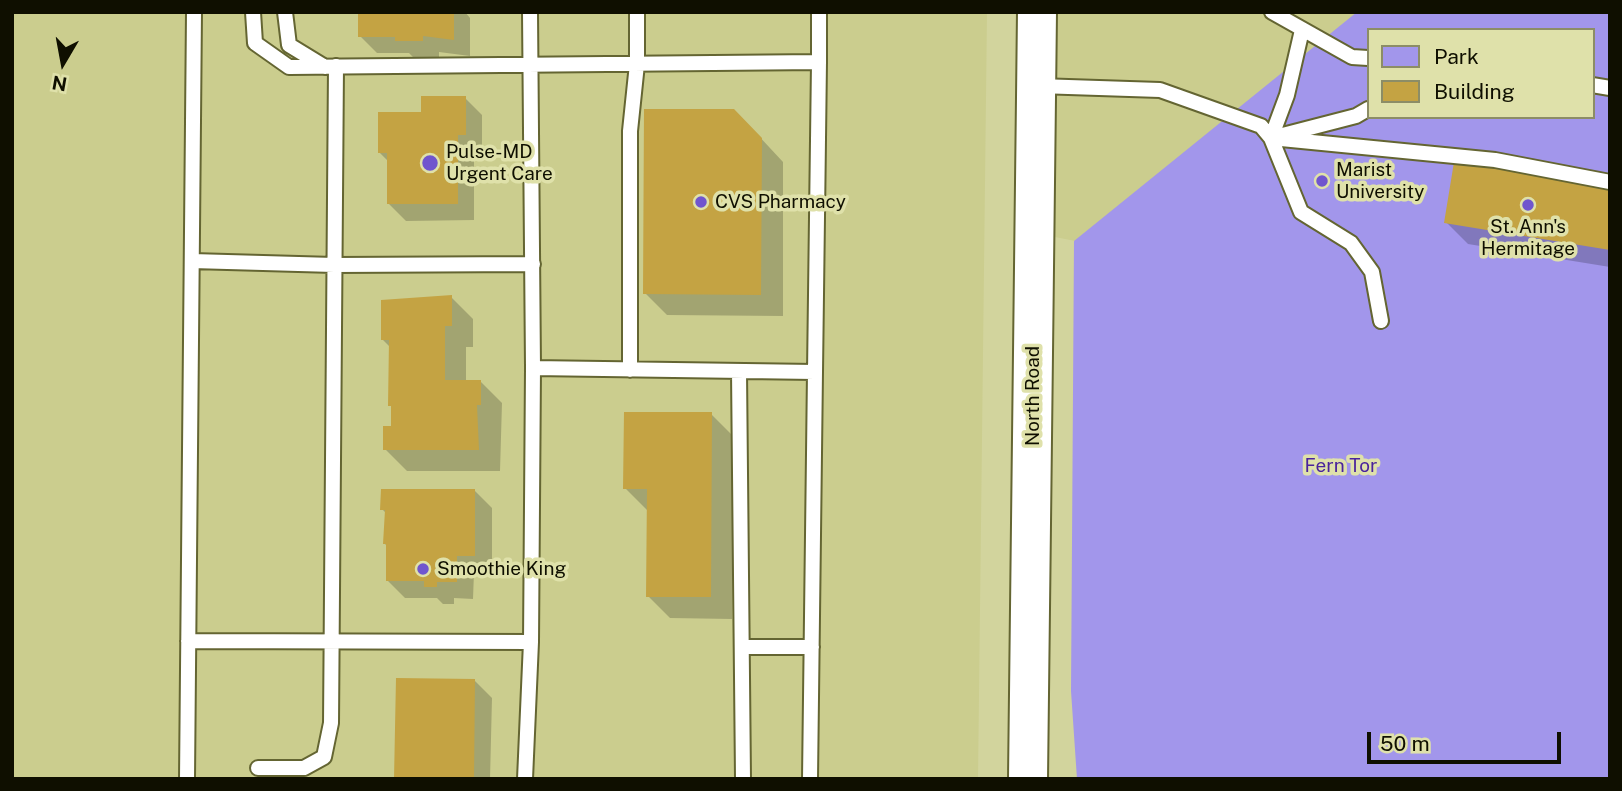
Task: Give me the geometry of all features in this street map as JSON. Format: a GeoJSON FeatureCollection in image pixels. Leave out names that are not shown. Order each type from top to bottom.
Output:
{"type":"FeatureCollection","features":[{"type":"Feature","properties":{"kind":"highway","name":"North Road"},"geometry":{"type":"LineString","coordinates":[[1028,779],[1037,12]]}},
{"type":"Feature","properties":{"kind":"lane"},"geometry":{"type":"LineString","coordinates":[[187,779],[194,12]]}},
{"type":"Feature","properties":{"kind":"lane"},"geometry":{"type":"LineString","coordinates":[[253,12],[255,43],[289,67],[819,62]]}},
{"type":"Feature","properties":{"kind":"lane"},"geometry":{"type":"LineString","coordinates":[[285,12],[289,46],[331,66]]}},
{"type":"Feature","properties":{"kind":"lane"},"geometry":{"type":"LineString","coordinates":[[525,779],[531,642],[533,368],[530,12]]}},
{"type":"Feature","properties":{"kind":"lane"},"geometry":{"type":"LineString","coordinates":[[630,370],[631,131],[637,64],[637,12]]}},
{"type":"Feature","properties":{"kind":"lane"},"geometry":{"type":"LineString","coordinates":[[810,779],[819,12]]}},
{"type":"Feature","properties":{"kind":"lane"},"geometry":{"type":"LineString","coordinates":[[1272,12],[1352,57],[1366,58]]}},
{"type":"Feature","properties":{"kind":"lane"},"geometry":{"type":"LineString","coordinates":[[1271,138],[1287,95],[1302,30]]}},
{"type":"Feature","properties":{"kind":"lane"},"geometry":{"type":"LineString","coordinates":[[258,768],[304,768],[324,757],[331,723],[334,265],[331,66]]}},
{"type":"Feature","properties":{"kind":"lane"},"geometry":{"type":"LineString","coordinates":[[1037,86],[1160,90],[1261,126],[1271,138],[1301,212],[1352,243],[1372,272],[1381,321]]}},
{"type":"Feature","properties":{"kind":"lane"},"geometry":{"type":"LineString","coordinates":[[1271,138],[1356,116],[1366,110]]}},
{"type":"Feature","properties":{"kind":"lane"},"geometry":{"type":"LineString","coordinates":[[1271,138],[1495,160],[1610,182]]}},
{"type":"Feature","properties":{"kind":"lane"},"geometry":{"type":"LineString","coordinates":[[192,261],[334,265],[533,264]]}},
{"type":"Feature","properties":{"kind":"lane"},"geometry":{"type":"LineString","coordinates":[[533,368],[815,372]]}},
{"type":"Feature","properties":{"kind":"lane"},"geometry":{"type":"LineString","coordinates":[[739,371],[743,779]]}},
{"type":"Feature","properties":{"kind":"lane"},"geometry":{"type":"LineString","coordinates":[[188,641],[531,642]]}},
{"type":"Feature","properties":{"kind":"lane"},"geometry":{"type":"LineString","coordinates":[[742,647],[812,647]]}},
{"type":"Feature","properties":{"kind":"shaded area"},"geometry":{"type":"Polygon","coordinates":[[[12,12],[987,12],[978,779],[12,779],[12,12]]]}},
{"type":"Feature","properties":{"kind":"shaded area","name":"Marist University"},"geometry":{"type":"Polygon","coordinates":[[[1037,12],[1610,12],[1610,348],[1035,233],[1037,12]]]}},
{"type":"Feature","properties":{"kind":"green space","name":"Fern Tor"},"geometry":{"type":"Polygon","coordinates":[[[1357,12],[1610,12],[1610,779],[1077,779],[1071,691],[1074,241],[1357,12]]]}},
{"type":"Feature","properties":{"kind":"building"},"geometry":{"type":"Polygon","coordinates":[[[358,12],[454,12],[454,40],[423,36],[423,41],[395,41],[395,37],[358,37],[358,12]]]}},
{"type":"Feature","properties":{"kind":"building"},"geometry":{"type":"Polygon","coordinates":[[[421,96],[466,96],[466,135],[458,135],[458,204],[387,204],[387,153],[378,153],[378,112],[421,112],[421,96]]]}},
{"type":"Feature","properties":{"kind":"building"},"geometry":{"type":"Polygon","coordinates":[[[644,109],[734,109],[762,138],[761,295],[643,294],[644,109]]]}},
{"type":"Feature","properties":{"kind":"building","name":"St. Ann's Hermitage"},"geometry":{"type":"Polygon","coordinates":[[[1454,162],[1610,187],[1610,250],[1444,223],[1454,162]]]}},
{"type":"Feature","properties":{"kind":"building"},"geometry":{"type":"Polygon","coordinates":[[[452,295],[452,326],[445,326],[445,380],[481,380],[481,405],[477,405],[479,450],[383,450],[383,426],[391,426],[391,406],[388,406],[389,340],[381,340],[381,300],[452,295]]]}},
{"type":"Feature","properties":{"kind":"building"},"geometry":{"type":"Polygon","coordinates":[[[624,412],[712,412],[711,597],[646,597],[647,489],[623,489],[624,412]]]}},
{"type":"Feature","properties":{"kind":"building"},"geometry":{"type":"Polygon","coordinates":[[[381,489],[475,489],[475,556],[457,556],[457,582],[437,582],[437,587],[424,587],[424,581],[386,581],[386,544],[383,544],[385,510],[380,510],[381,489]]]}},
{"type":"Feature","properties":{"kind":"building"},"geometry":{"type":"Polygon","coordinates":[[[396,678],[475,679],[474,779],[394,779],[396,678]]]}},
{"type":"Feature","properties":{"kind":"place","name":"Pulse-MD Urgent Care"},"geometry":{"type":"Point","coordinates":[430,163]}},
{"type":"Feature","properties":{"kind":"place","name":"Marist University"},"geometry":{"type":"Point","coordinates":[1322,181]}},
{"type":"Feature","properties":{"kind":"place","name":"CVS Pharmacy"},"geometry":{"type":"Point","coordinates":[701,202]}},
{"type":"Feature","properties":{"kind":"place","name":"St. Ann's Hermitage"},"geometry":{"type":"Point","coordinates":[1528,205]}},
{"type":"Feature","properties":{"kind":"place","name":"Smoothie King"},"geometry":{"type":"Point","coordinates":[423,569]}}]}
